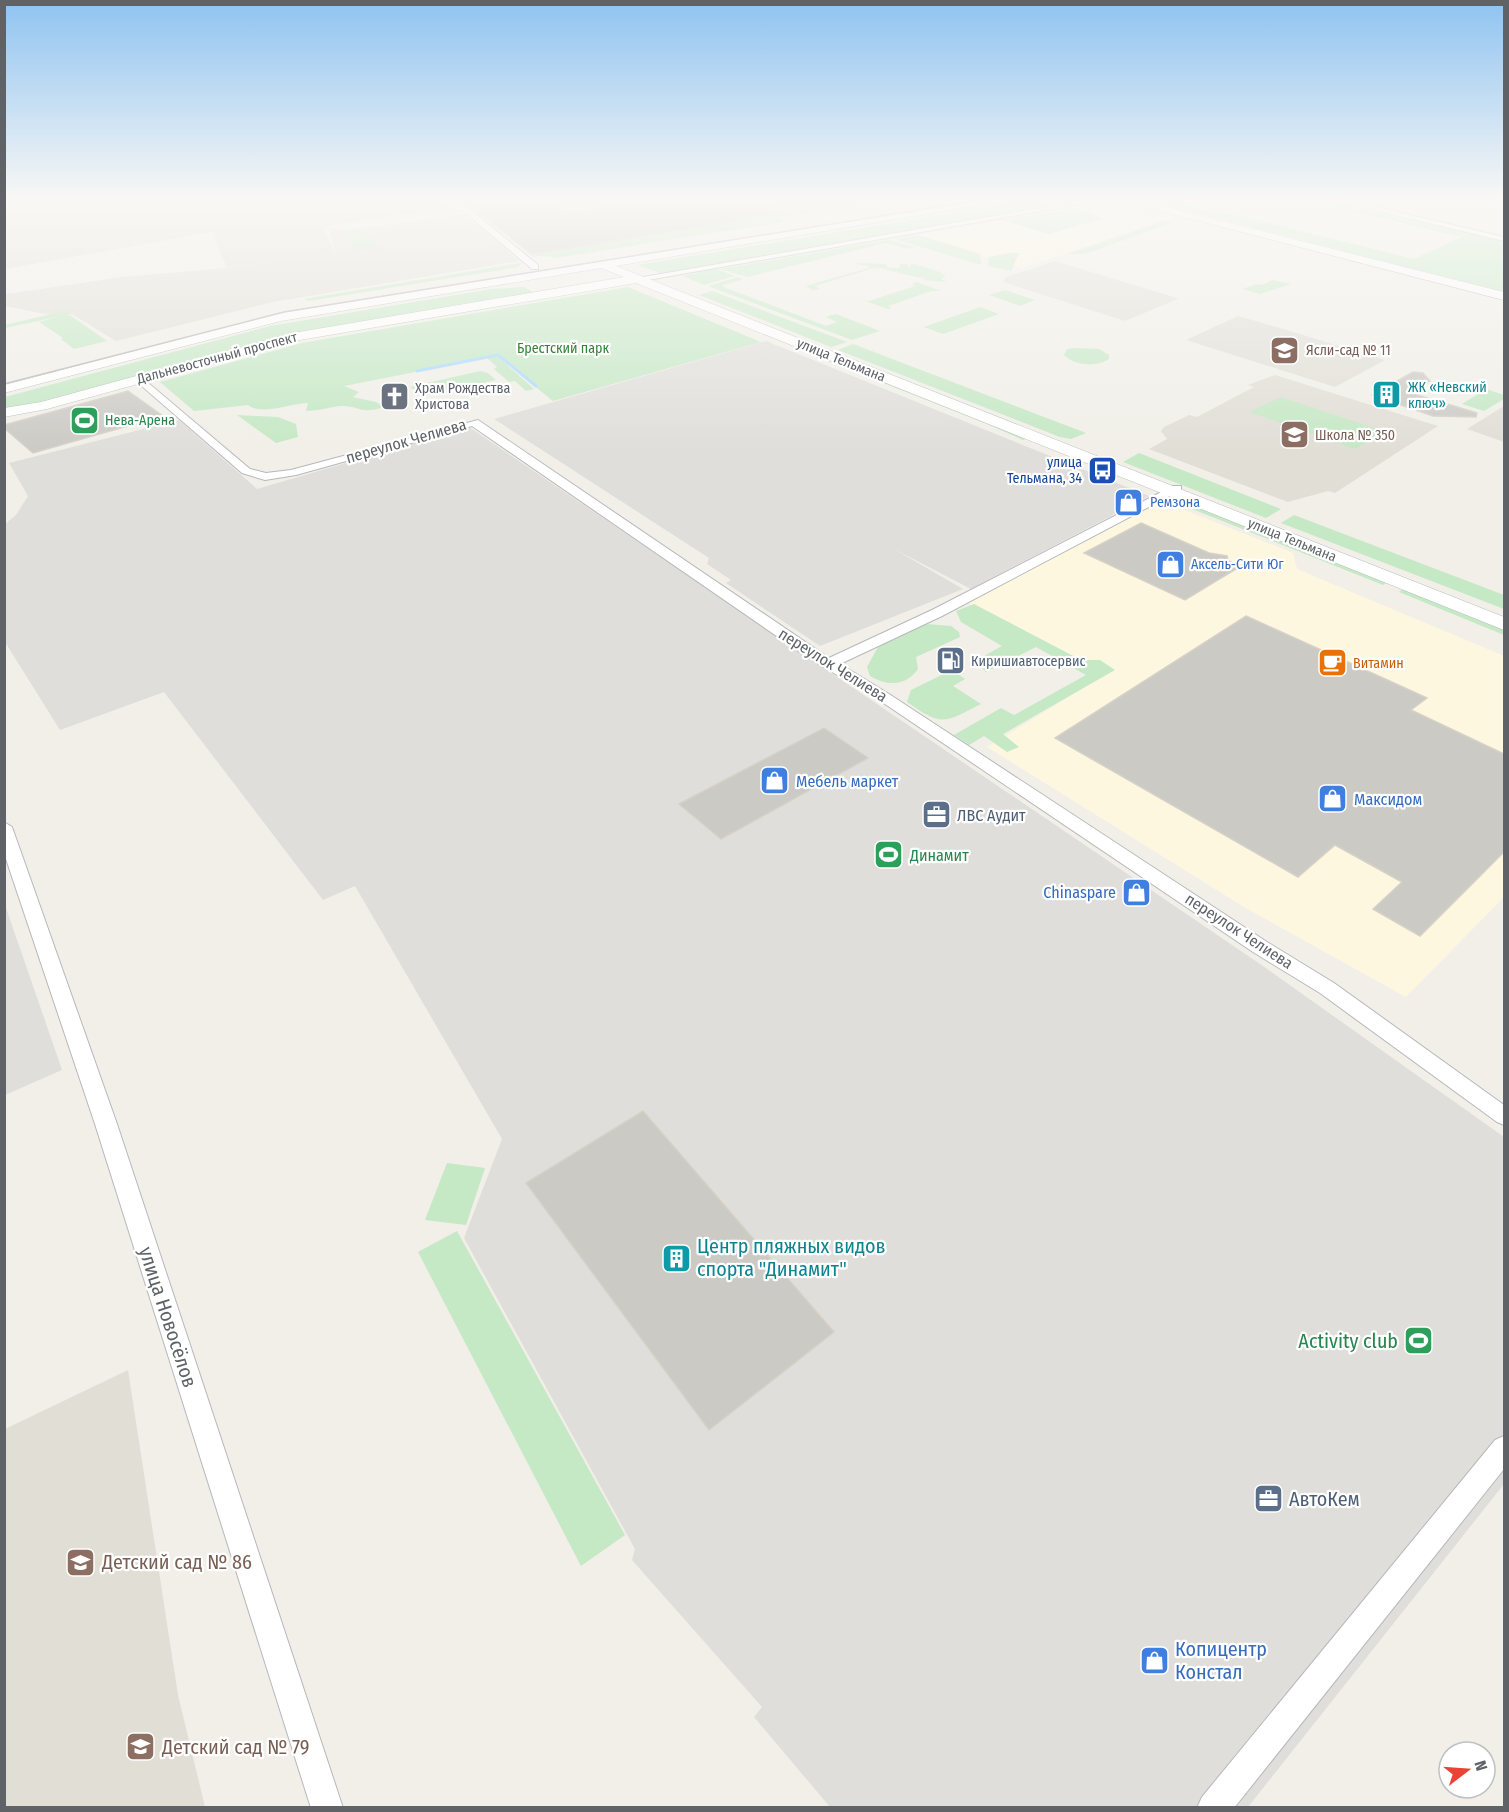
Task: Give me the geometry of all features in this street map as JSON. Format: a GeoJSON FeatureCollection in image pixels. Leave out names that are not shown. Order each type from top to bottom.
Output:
{"type":"FeatureCollection","features":[{"type":"Feature","properties":{"kind":"street","name":"Дальневосточный проспект"},"geometry":{"type":"LineString","coordinates":[[4,378],[266,311],[434,284]]}},
{"type":"Feature","properties":{"kind":"street","name":"Дальневосточный проспект"},"geometry":{"type":"LineString","coordinates":[[4,389],[265,320],[491,284]]}},
{"type":"Feature","properties":{"kind":"street","name":"Дальневосточный проспект"},"geometry":{"type":"LineString","coordinates":[[4,413],[42,406],[293,337],[607,284]]}},
{"type":"Feature","properties":{"kind":"street","name":"улица Тельмана"},"geometry":{"type":"LineString","coordinates":[[654,284],[1174,489],[1504,616]]}},
{"type":"Feature","properties":{"kind":"street"},"geometry":{"type":"LineString","coordinates":[[1455,284],[1504,296]]}},
{"type":"Feature","properties":{"kind":"street","name":"переулок Челиева"},"geometry":{"type":"LineString","coordinates":[[140,379],[246,471],[265,477],[292,473],[474,422],[830,664],[884,697],[1327,988],[1504,1116]]}},
{"type":"Feature","properties":{"kind":"street","name":"улица Тельмана"},"geometry":{"type":"LineString","coordinates":[[1174,489],[1504,624]]}},
{"type":"Feature","properties":{"kind":"street"},"geometry":{"type":"LineString","coordinates":[[830,664],[937,613],[1174,489]]}},
{"type":"Feature","properties":{"kind":"street","name":"улица Новосёлов"},"geometry":{"type":"LineString","coordinates":[[4,827],[110,1136],[327,1808]]}},
{"type":"Feature","properties":{"kind":"street"},"geometry":{"type":"LineString","coordinates":[[1213,1808],[1504,1449]]}},
{"type":"Feature","properties":{"kind":"shaded area"},"geometry":{"type":"Polygon","coordinates":[[[78,284],[384,284],[273,302],[116,341],[72,314],[61,317],[5,306],[4,296],[78,284]]]}},
{"type":"Feature","properties":{"kind":"shaded area"},"geometry":{"type":"Polygon","coordinates":[[[1008,284],[1129,284],[1178,299],[1125,321],[1008,284]]]}},
{"type":"Feature","properties":{"kind":"shaded area","name":"Ясли-сад № 11"},"geometry":{"type":"Polygon","coordinates":[[[1238,316],[1385,360],[1335,387],[1186,340],[1238,316]]]}},
{"type":"Feature","properties":{"kind":"shaded area"},"geometry":{"type":"Polygon","coordinates":[[[766,341],[1149,496],[971,589],[894,549],[963,589],[820,646],[726,583],[731,580],[707,564],[709,558],[494,419],[766,341]]]}},
{"type":"Feature","properties":{"kind":"shaded area","name":"Школа № 350"},"geometry":{"type":"Polygon","coordinates":[[[1275,375],[1438,426],[1335,493],[1328,491],[1288,502],[1149,449],[1167,439],[1161,431],[1164,427],[1189,415],[1197,417],[1254,387],[1248,385],[1275,375]]]}},
{"type":"Feature","properties":{"kind":"shaded area"},"geometry":{"type":"Polygon","coordinates":[[[1504,406],[1504,442],[1467,429],[1504,406]]]}},
{"type":"Feature","properties":{"kind":"shaded area"},"geometry":{"type":"Polygon","coordinates":[[[179,420],[257,489],[469,427],[1260,964],[1504,1137],[1504,1484],[1248,1807],[830,1807],[754,1717],[762,1707],[632,1560],[635,1549],[464,1238],[502,1139],[355,886],[323,900],[164,692],[60,730],[5,642],[5,524],[16,515],[28,496],[9,463],[179,420]]]}},
{"type":"Feature","properties":{"kind":"shaded area"},"geometry":{"type":"Polygon","coordinates":[[[1162,501],[1293,553],[1297,569],[1504,656],[1504,897],[1406,997],[1244,907],[987,747],[1101,677],[971,606],[967,600],[1162,501]]]}},
{"type":"Feature","properties":{"kind":"shaded area"},"geometry":{"type":"Polygon","coordinates":[[[5,905],[62,1070],[4,1095],[5,905]]]}},
{"type":"Feature","properties":{"kind":"shaded area","name":"Детский сад № 86"},"geometry":{"type":"Polygon","coordinates":[[[128,1370],[178,1695],[205,1807],[5,1807],[5,1429],[128,1370]]]}},
{"type":"Feature","properties":{"kind":"green space"},"geometry":{"type":"Polygon","coordinates":[[[397,284],[417,284],[309,301],[304,299],[397,284]]]}},
{"type":"Feature","properties":{"kind":"green space"},"geometry":{"type":"Polygon","coordinates":[[[729,284],[721,286],[826,326],[837,322],[826,317],[836,314],[880,331],[852,340],[708,286],[729,284]]]}},
{"type":"Feature","properties":{"kind":"green space"},"geometry":{"type":"Polygon","coordinates":[[[823,284],[815,286],[820,289],[813,290],[806,286],[823,284]]]}},
{"type":"Feature","properties":{"kind":"green space"},"geometry":{"type":"Polygon","coordinates":[[[912,284],[921,284],[941,291],[931,291],[888,306],[891,308],[888,309],[865,301],[915,286],[912,284]]]}},
{"type":"Feature","properties":{"kind":"green space"},"geometry":{"type":"Polygon","coordinates":[[[1256,284],[1291,284],[1260,294],[1243,289],[1256,284]]]}},
{"type":"Feature","properties":{"kind":"green space"},"geometry":{"type":"Polygon","coordinates":[[[1466,284],[1504,284],[1504,293],[1466,284]]]}},
{"type":"Feature","properties":{"kind":"green space"},"geometry":{"type":"Polygon","coordinates":[[[524,287],[533,292],[292,335],[39,404],[5,410],[5,397],[270,326],[492,289],[524,287]]]}},
{"type":"Feature","properties":{"kind":"green space","name":"Брестский парк"},"geometry":{"type":"Polygon","coordinates":[[[628,287],[761,342],[553,401],[497,356],[534,389],[526,391],[515,381],[509,382],[494,369],[497,367],[487,358],[344,386],[359,392],[353,397],[376,402],[384,407],[370,410],[341,406],[306,411],[308,403],[268,409],[253,408],[248,405],[194,411],[160,382],[302,343],[628,287]]]}},
{"type":"Feature","properties":{"kind":"green space"},"geometry":{"type":"Polygon","coordinates":[[[1005,290],[1035,300],[1020,306],[989,295],[1005,290]]]}},
{"type":"Feature","properties":{"kind":"green space"},"geometry":{"type":"Polygon","coordinates":[[[712,291],[847,342],[831,347],[699,295],[712,291]]]}},
{"type":"Feature","properties":{"kind":"green space"},"geometry":{"type":"Polygon","coordinates":[[[980,307],[999,314],[943,334],[924,327],[980,307]]]}},
{"type":"Feature","properties":{"kind":"green space"},"geometry":{"type":"Polygon","coordinates":[[[64,311],[71,313],[66,316],[70,315],[107,341],[74,349],[61,339],[63,338],[39,322],[62,316],[5,328],[5,325],[64,311]]]}},
{"type":"Feature","properties":{"kind":"green space"},"geometry":{"type":"Polygon","coordinates":[[[853,344],[1086,433],[1071,439],[1060,437],[838,350],[853,344]]]}},
{"type":"Feature","properties":{"kind":"green space"},"geometry":{"type":"Polygon","coordinates":[[[1067,349],[1099,349],[1109,355],[1109,359],[1092,364],[1080,363],[1064,355],[1067,349]]]}},
{"type":"Feature","properties":{"kind":"green space"},"geometry":{"type":"Polygon","coordinates":[[[821,355],[1029,438],[1023,440],[817,357],[821,355]]]}},
{"type":"Feature","properties":{"kind":"green space"},"geometry":{"type":"Polygon","coordinates":[[[480,371],[488,373],[496,380],[424,396],[410,387],[480,371]]]}},
{"type":"Feature","properties":{"kind":"green space"},"geometry":{"type":"Polygon","coordinates":[[[1486,389],[1504,395],[1504,399],[1484,411],[1462,404],[1486,389]]]}},
{"type":"Feature","properties":{"kind":"green space"},"geometry":{"type":"Polygon","coordinates":[[[1281,397],[1386,432],[1355,449],[1249,412],[1281,397]]]}},
{"type":"Feature","properties":{"kind":"green space"},"geometry":{"type":"Polygon","coordinates":[[[237,415],[278,417],[296,424],[298,437],[276,443],[237,415]]]}},
{"type":"Feature","properties":{"kind":"green space"},"geometry":{"type":"Polygon","coordinates":[[[1139,453],[1281,509],[1266,518],[1123,462],[1139,453]]]}},
{"type":"Feature","properties":{"kind":"green space"},"geometry":{"type":"Polygon","coordinates":[[[1174,497],[1389,581],[1383,585],[1167,499],[1174,497]]]}},
{"type":"Feature","properties":{"kind":"green space"},"geometry":{"type":"Polygon","coordinates":[[[1294,515],[1504,595],[1504,609],[1281,523],[1294,515]]]}},
{"type":"Feature","properties":{"kind":"green space"},"geometry":{"type":"Polygon","coordinates":[[[1404,588],[1504,629],[1504,635],[1399,592],[1404,588]]]}},
{"type":"Feature","properties":{"kind":"green space"},"geometry":{"type":"Polygon","coordinates":[[[974,604],[1081,660],[1100,660],[1115,670],[1003,734],[1019,747],[1007,752],[984,736],[969,745],[954,735],[1001,708],[1014,715],[1086,675],[1036,647],[986,672],[975,661],[1002,646],[961,622],[956,611],[974,604]]]}},
{"type":"Feature","properties":{"kind":"green space"},"geometry":{"type":"Polygon","coordinates":[[[926,624],[951,626],[959,632],[960,637],[916,657],[918,669],[902,682],[883,682],[870,676],[867,667],[878,647],[926,624]]]}},
{"type":"Feature","properties":{"kind":"green space"},"geometry":{"type":"Polygon","coordinates":[[[952,670],[965,679],[953,686],[981,704],[943,720],[928,716],[907,702],[911,690],[952,670]]]}},
{"type":"Feature","properties":{"kind":"green space"},"geometry":{"type":"Polygon","coordinates":[[[447,1163],[485,1168],[466,1225],[425,1220],[447,1163]]]}},
{"type":"Feature","properties":{"kind":"green space"},"geometry":{"type":"Polygon","coordinates":[[[457,1231],[625,1535],[581,1566],[418,1252],[457,1231]]]}},
{"type":"Feature","properties":{"kind":"building","name":"ЖК «Невский ключ»"},"geometry":{"type":"Polygon","coordinates":[[[1413,372],[1423,373],[1430,381],[1411,393],[1477,413],[1476,417],[1433,416],[1372,395],[1413,372]]]}},
{"type":"Feature","properties":{"kind":"building","name":"Нева-Арена"},"geometry":{"type":"Polygon","coordinates":[[[128,391],[163,416],[33,453],[4,428],[4,425],[128,391]]]}},
{"type":"Feature","properties":{"kind":"building","name":"Аксель-Сити Юг"},"geometry":{"type":"Polygon","coordinates":[[[1141,523],[1209,553],[1227,556],[1228,561],[1241,566],[1185,600],[1084,553],[1141,523]]]}},
{"type":"Feature","properties":{"kind":"building","name":"Максидом"},"geometry":{"type":"Polygon","coordinates":[[[1246,616],[1427,698],[1411,710],[1504,754],[1504,852],[1420,936],[1373,909],[1402,882],[1335,845],[1298,877],[1055,738],[1246,616]]]}},
{"type":"Feature","properties":{"kind":"building","name":"Мебель маркет"},"geometry":{"type":"Polygon","coordinates":[[[824,728],[868,758],[721,839],[679,804],[824,728]]]}},
{"type":"Feature","properties":{"kind":"building","name":"Центр пляжных видов спорта \"Динамит\""},"geometry":{"type":"Polygon","coordinates":[[[643,1111],[834,1332],[709,1430],[526,1183],[643,1111]]]}},
{"type":"Feature","properties":{"kind":"waterway"},"geometry":{"type":"LineString","coordinates":[[417,371],[498,355],[536,386]]}},
{"type":"Feature","properties":{"kind":"tram line"},"geometry":{"type":"LineString","coordinates":[[4,384],[284,312],[461,284]]}},
{"type":"Feature","properties":{"kind":"place","name":"Ясли-сад № 11"},"geometry":{"type":"Point","coordinates":[1285,350]}},
{"type":"Feature","properties":{"kind":"place","name":"ЖК «Невский ключ»"},"geometry":{"type":"Point","coordinates":[1387,395]}},
{"type":"Feature","properties":{"kind":"place","name":"Храм Рождества Христова"},"geometry":{"type":"Point","coordinates":[394,396]}},
{"type":"Feature","properties":{"kind":"place","name":"Нева-Арена"},"geometry":{"type":"Point","coordinates":[84,420]}},
{"type":"Feature","properties":{"kind":"place","name":"Школа № 350"},"geometry":{"type":"Point","coordinates":[1294,435]}},
{"type":"Feature","properties":{"kind":"place","name":"улица Тельмана, 34"},"geometry":{"type":"Point","coordinates":[1103,470]}},
{"type":"Feature","properties":{"kind":"place","name":"Ремзона"},"geometry":{"type":"Point","coordinates":[1129,502]}},
{"type":"Feature","properties":{"kind":"place","name":"Аксель-Сити Юг"},"geometry":{"type":"Point","coordinates":[1170,564]}},
{"type":"Feature","properties":{"kind":"place","name":"Киришиавтосервис"},"geometry":{"type":"Point","coordinates":[950,661]}},
{"type":"Feature","properties":{"kind":"place","name":"Витамин"},"geometry":{"type":"Point","coordinates":[1332,663]}},
{"type":"Feature","properties":{"kind":"place","name":"Мебель маркет"},"geometry":{"type":"Point","coordinates":[775,781]}},
{"type":"Feature","properties":{"kind":"place","name":"Максидом"},"geometry":{"type":"Point","coordinates":[1333,799]}},
{"type":"Feature","properties":{"kind":"place","name":"ЛВС Аудит"},"geometry":{"type":"Point","coordinates":[936,815]}},
{"type":"Feature","properties":{"kind":"place","name":"Динамит"},"geometry":{"type":"Point","coordinates":[889,855]}},
{"type":"Feature","properties":{"kind":"place","name":"Chinaspare"},"geometry":{"type":"Point","coordinates":[1137,892]}},
{"type":"Feature","properties":{"kind":"place","name":"Центр пляжных видов спорта \"Динамит\""},"geometry":{"type":"Point","coordinates":[676,1258]}},
{"type":"Feature","properties":{"kind":"place","name":"Activity club"},"geometry":{"type":"Point","coordinates":[1419,1341]}},
{"type":"Feature","properties":{"kind":"place","name":"АвтоКем"},"geometry":{"type":"Point","coordinates":[1268,1499]}},
{"type":"Feature","properties":{"kind":"place","name":"Детский сад № 86"},"geometry":{"type":"Point","coordinates":[81,1562]}},
{"type":"Feature","properties":{"kind":"place","name":"Копицентр Констал"},"geometry":{"type":"Point","coordinates":[1154,1661]}},
{"type":"Feature","properties":{"kind":"place","name":"Детский сад № 79"},"geometry":{"type":"Point","coordinates":[141,1747]}}]}
